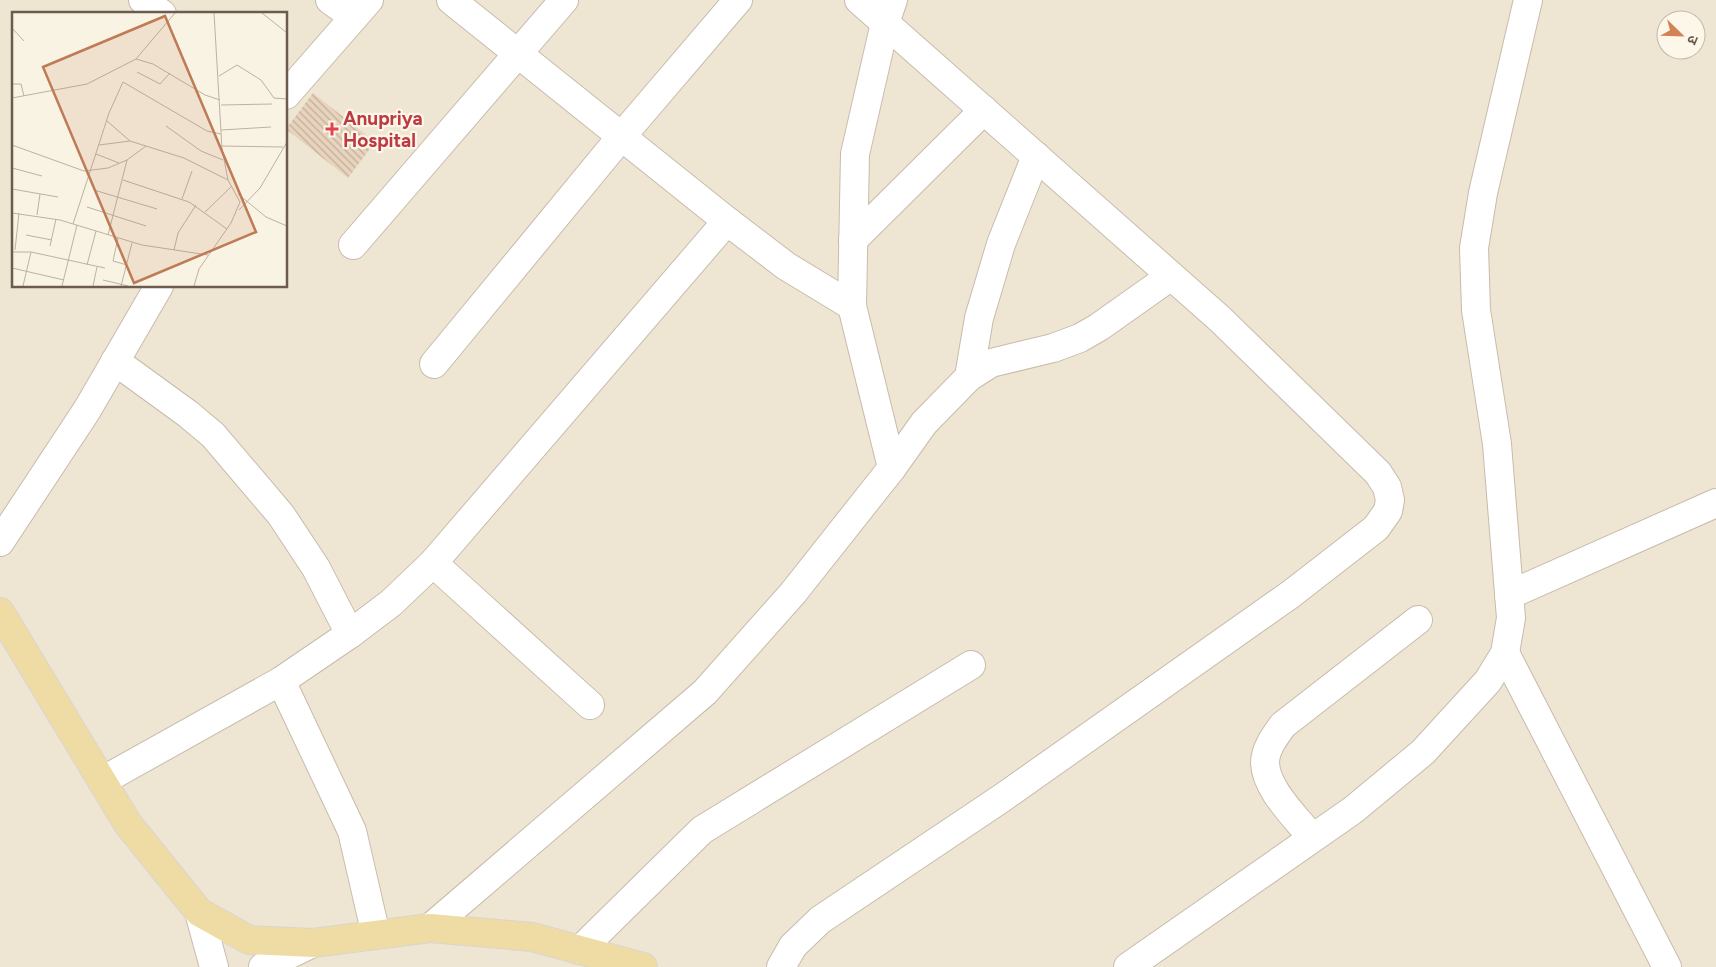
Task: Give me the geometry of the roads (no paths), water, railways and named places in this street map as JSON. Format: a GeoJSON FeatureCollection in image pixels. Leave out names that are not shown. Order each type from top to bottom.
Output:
{"type":"FeatureCollection","features":[{"type":"Feature","properties":{"kind":"main road"},"geometry":{"type":"LineString","coordinates":[[0,612],[128,824],[200,912],[250,940],[313,944],[430,928],[532,937],[643,967]]}},
{"type":"Feature","properties":{"kind":"street"},"geometry":{"type":"LineString","coordinates":[[288,93],[361,9],[330,0]]}},
{"type":"Feature","properties":{"kind":"street"},"geometry":{"type":"LineString","coordinates":[[451,0],[727,221],[786,266],[852,306]]}},
{"type":"Feature","properties":{"kind":"street"},"geometry":{"type":"LineString","coordinates":[[353,245],[564,0]]}},
{"type":"Feature","properties":{"kind":"street"},"geometry":{"type":"LineString","coordinates":[[434,364],[621,137],[738,0]]}},
{"type":"Feature","properties":{"kind":"street"},"geometry":{"type":"LineString","coordinates":[[781,967],[793,946],[820,920],[1002,798],[1290,594],[1376,528],[1388,511],[1390,500],[1387,487],[1378,473],[1220,319],[984,110],[889,11],[859,0]]}},
{"type":"Feature","properties":{"kind":"street"},"geometry":{"type":"LineString","coordinates":[[1128,967],[1352,810],[1423,752],[1488,682],[1505,653],[1511,618],[1497,444],[1476,310],[1474,248],[1483,193],[1528,0]]}},
{"type":"Feature","properties":{"kind":"street"},"geometry":{"type":"LineString","coordinates":[[889,11],[855,154],[852,306],[892,468]]}},
{"type":"Feature","properties":{"kind":"street"},"geometry":{"type":"LineString","coordinates":[[853,240],[984,110]]}},
{"type":"Feature","properties":{"kind":"street"},"geometry":{"type":"LineString","coordinates":[[969,376],[979,318],[1001,244],[1036,156]]}},
{"type":"Feature","properties":{"kind":"street"},"geometry":{"type":"LineString","coordinates":[[102,781],[281,681],[350,634],[391,602],[433,563],[727,221]]}},
{"type":"Feature","properties":{"kind":"street"},"geometry":{"type":"LineString","coordinates":[[430,928],[706,692],[793,593],[892,468],[924,423],[969,376],[991,363],[1053,348],[1080,338],[1099,327],[1171,276]]}},
{"type":"Feature","properties":{"kind":"street"},"geometry":{"type":"LineString","coordinates":[[0,542],[86,410],[158,288]]}},
{"type":"Feature","properties":{"kind":"street"},"geometry":{"type":"LineString","coordinates":[[116,361],[188,414],[213,435],[281,515],[316,568],[350,634]]}},
{"type":"Feature","properties":{"kind":"street"},"geometry":{"type":"LineString","coordinates":[[1509,594],[1716,502]]}},
{"type":"Feature","properties":{"kind":"street"},"geometry":{"type":"LineString","coordinates":[[433,563],[590,706]]}},
{"type":"Feature","properties":{"kind":"street"},"geometry":{"type":"LineString","coordinates":[[1312,838],[1271,786],[1265,763],[1270,744],[1283,725],[1418,620]]}},
{"type":"Feature","properties":{"kind":"street"},"geometry":{"type":"LineString","coordinates":[[1505,653],[1667,967]]}},
{"type":"Feature","properties":{"kind":"street"},"geometry":{"type":"LineString","coordinates":[[580,950],[702,830],[971,665]]}},
{"type":"Feature","properties":{"kind":"street"},"geometry":{"type":"LineString","coordinates":[[281,681],[352,831],[376,935]]}},
{"type":"Feature","properties":{"kind":"street"},"geometry":{"type":"LineString","coordinates":[[200,912],[214,967]]}},
{"type":"Feature","properties":{"kind":"street"},"geometry":{"type":"LineString","coordinates":[[263,967],[313,944]]}},
{"type":"Feature","properties":{"kind":"place","name":"Anupriya Hospital"},"geometry":{"type":"Point","coordinates":[332,129]}}]}
